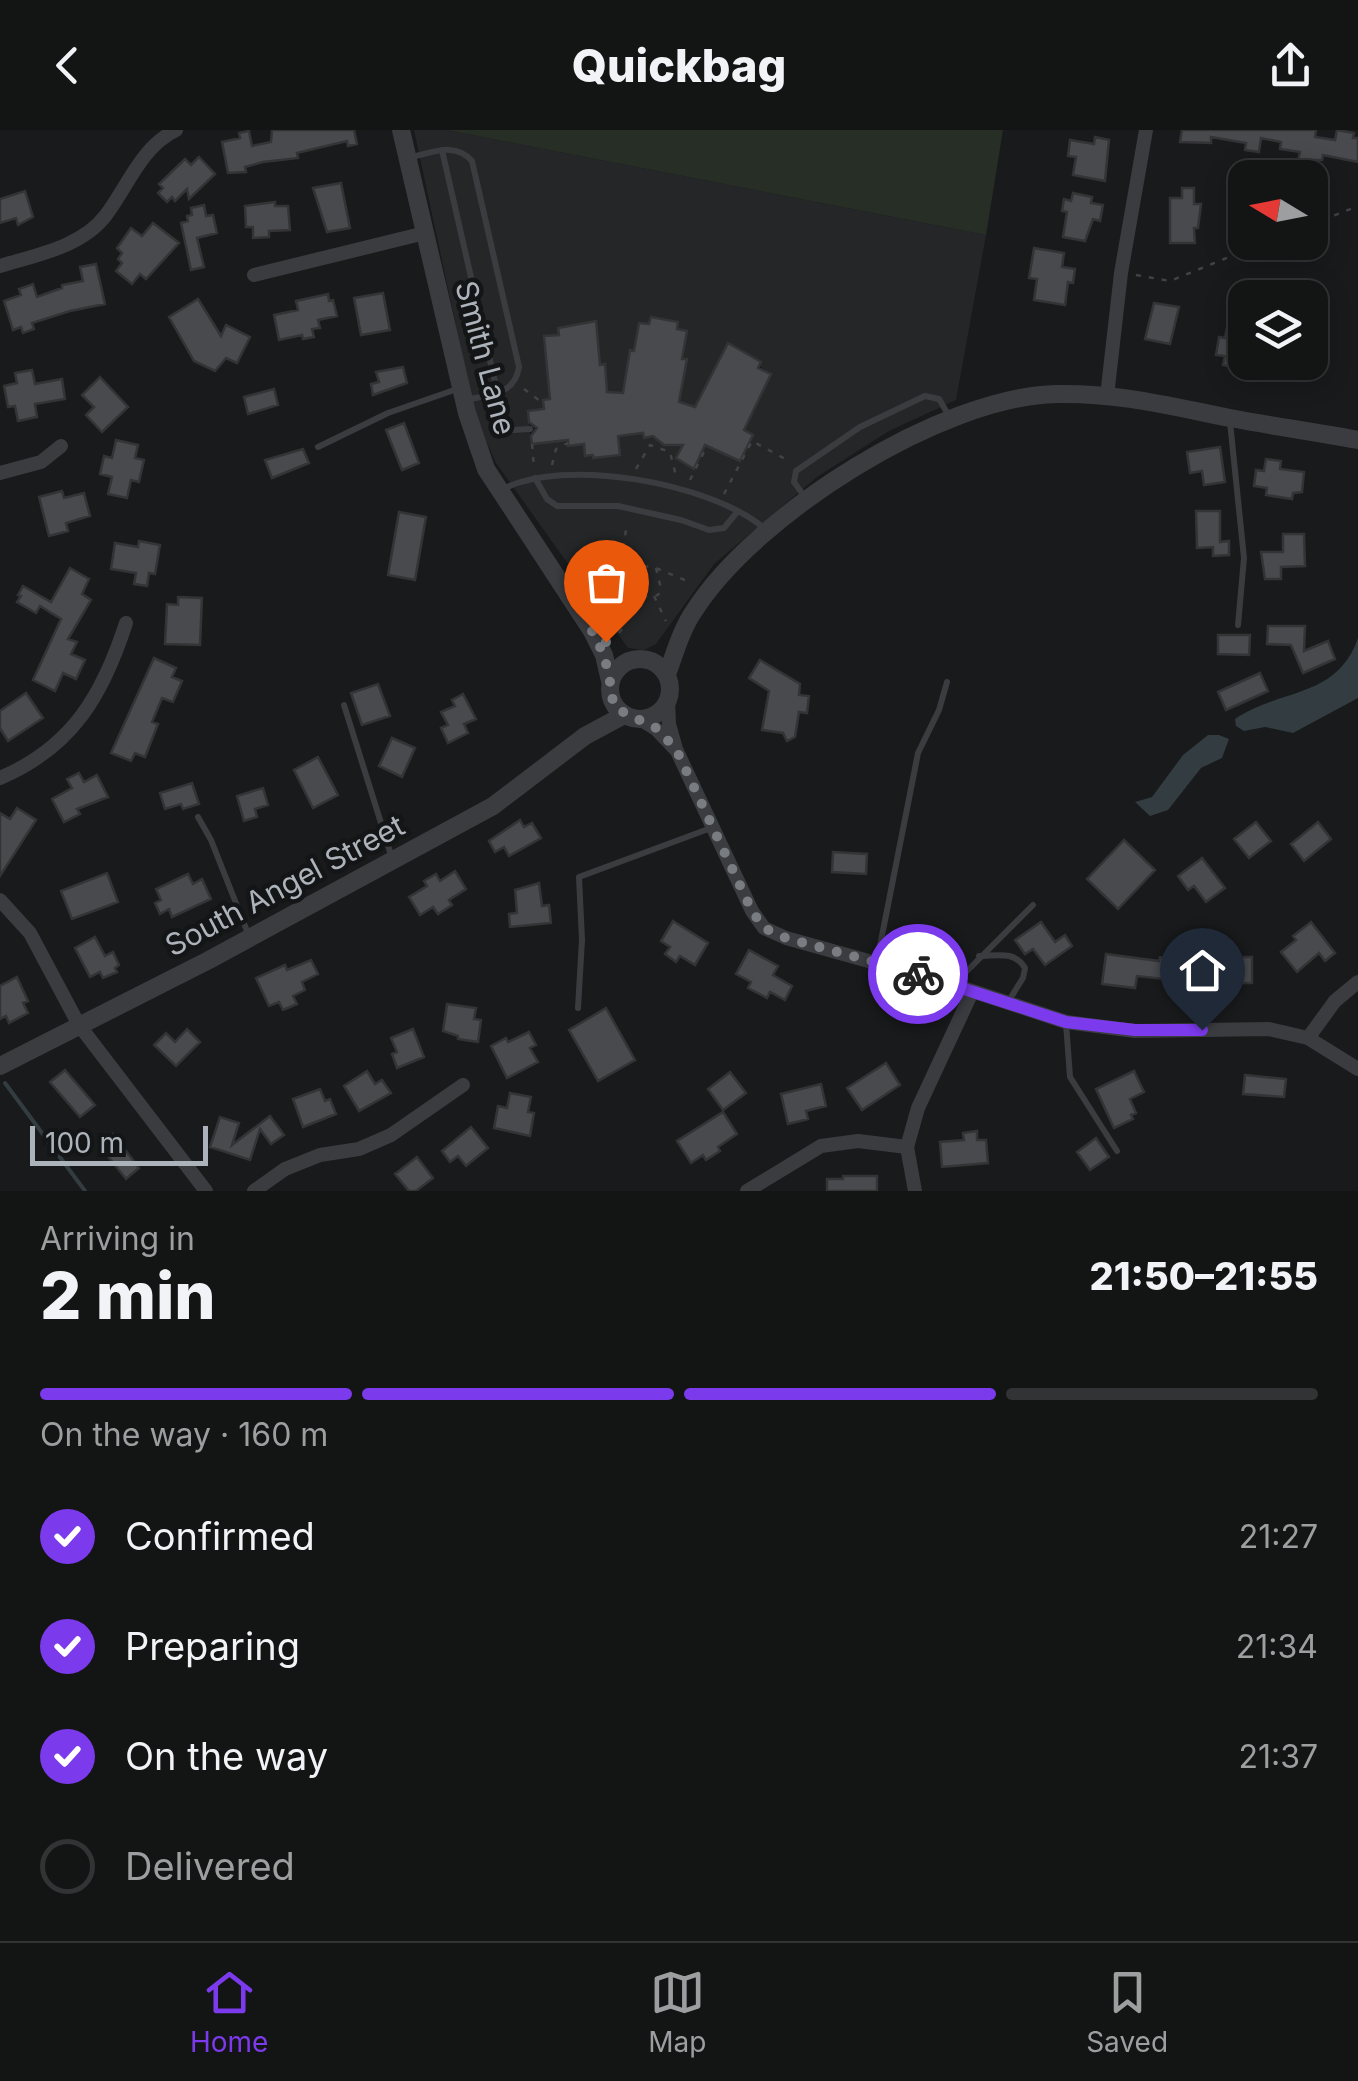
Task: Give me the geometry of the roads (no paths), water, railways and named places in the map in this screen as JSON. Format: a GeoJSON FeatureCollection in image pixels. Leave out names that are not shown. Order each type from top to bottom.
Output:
{"type":"FeatureCollection","features":[{"type":"Feature","properties":{"kind":"street"},"geometry":{"type":"LineString","coordinates":[[0,266],[70,244],[104,218],[134,170],[166,135],[176,130]]}},
{"type":"Feature","properties":{"kind":"street","name":"Smith Lane"},"geometry":{"type":"LineString","coordinates":[[401,130],[462,394],[486,469],[592,631],[604,655],[610,686]]}},
{"type":"Feature","properties":{"kind":"street"},"geometry":{"type":"LineString","coordinates":[[1108,396],[1121,273],[1146,130]]}},
{"type":"Feature","properties":{"kind":"street"},"geometry":{"type":"LineString","coordinates":[[254,275],[425,233]]}},
{"type":"Feature","properties":{"kind":"street"},"geometry":{"type":"LineString","coordinates":[[666,674],[684,628],[718,578],[807,500],[880,452],[950,417],[988,405],[1054,394],[1134,397],[1358,440]]}},
{"type":"Feature","properties":{"kind":"street"},"geometry":{"type":"LineString","coordinates":[[0,474],[41,462],[61,446]]}},
{"type":"Feature","properties":{"kind":"street"},"geometry":{"type":"LineString","coordinates":[[0,778],[28,763],[83,717],[111,671],[126,623]]}},
{"type":"Feature","properties":{"kind":"street"},"geometry":{"type":"LineString","coordinates":[[676,749],[656,728],[632,717],[612,700],[610,686],[621,664],[642,658],[684,628]]}},
{"type":"Feature","properties":{"kind":"street","name":"Smith Lane"},"geometry":{"type":"LineString","coordinates":[[592,631],[613,647],[642,658]]}},
{"type":"Feature","properties":{"kind":"street"},"geometry":{"type":"LineString","coordinates":[[642,658],[654,662],[670,682],[669,724],[676,749],[752,911],[764,928],[786,938],[954,985],[1066,1022],[1135,1030],[1269,1029],[1308,1038],[1358,1069]]}},
{"type":"Feature","properties":{"kind":"street","name":"South Angel Street"},"geometry":{"type":"LineString","coordinates":[[585,736],[610,686]]}},
{"type":"Feature","properties":{"kind":"street"},"geometry":{"type":"LineString","coordinates":[[632,717],[657,714],[668,700]]}},
{"type":"Feature","properties":{"kind":"street","name":"South Angel Street"},"geometry":{"type":"LineString","coordinates":[[0,1066],[493,806],[585,736],[632,717]]}},
{"type":"Feature","properties":{"kind":"street"},"geometry":{"type":"LineString","coordinates":[[0,900],[30,933],[79,1026],[206,1191]]}},
{"type":"Feature","properties":{"kind":"street"},"geometry":{"type":"LineString","coordinates":[[1308,1038],[1334,1001],[1358,982]]}},
{"type":"Feature","properties":{"kind":"street"},"geometry":{"type":"LineString","coordinates":[[915,1191],[907,1147],[918,1108],[972,992]]}},
{"type":"Feature","properties":{"kind":"street"},"geometry":{"type":"LineString","coordinates":[[254,1191],[285,1169],[320,1154],[359,1149],[391,1135],[463,1085]]}},
{"type":"Feature","properties":{"kind":"street"},"geometry":{"type":"LineString","coordinates":[[748,1191],[822,1146],[858,1141],[907,1147]]}},
{"type":"Feature","properties":{"kind":"lane"},"geometry":{"type":"LineString","coordinates":[[318,446],[388,413],[462,394],[506,391],[517,379],[519,366],[472,161],[453,148],[408,158]]}},
{"type":"Feature","properties":{"kind":"lane"},"geometry":{"type":"LineString","coordinates":[[442,150],[505,426],[513,430],[530,429]]}},
{"type":"Feature","properties":{"kind":"lane"},"geometry":{"type":"LineString","coordinates":[[807,500],[794,482],[796,471],[860,427],[925,396],[939,399],[950,417]]}},
{"type":"Feature","properties":{"kind":"lane"},"geometry":{"type":"LineString","coordinates":[[1230,418],[1244,558],[1238,625]]}},
{"type":"Feature","properties":{"kind":"lane"},"geometry":{"type":"LineString","coordinates":[[534,474],[547,499],[556,506],[618,506],[710,530],[724,528],[739,511]]}},
{"type":"Feature","properties":{"kind":"lane"},"geometry":{"type":"LineString","coordinates":[[501,490],[534,474],[642,480],[684,489],[739,511],[769,532]]}},
{"type":"Feature","properties":{"kind":"lane"},"geometry":{"type":"LineString","coordinates":[[876,962],[918,753],[939,710],[947,682]]}},
{"type":"Feature","properties":{"kind":"lane"},"geometry":{"type":"LineString","coordinates":[[344,705],[393,859]]}},
{"type":"Feature","properties":{"kind":"lane"},"geometry":{"type":"LineString","coordinates":[[198,817],[250,937]]}},
{"type":"Feature","properties":{"kind":"lane"},"geometry":{"type":"LineString","coordinates":[[578,1008],[582,940],[578,876],[712,828]]}},
{"type":"Feature","properties":{"kind":"lane"},"geometry":{"type":"LineString","coordinates":[[954,985],[1032,905]]}},
{"type":"Feature","properties":{"kind":"lane"},"geometry":{"type":"LineString","coordinates":[[979,956],[1008,955],[1017,958],[1025,968],[1007,1003]]}},
{"type":"Feature","properties":{"kind":"lane"},"geometry":{"type":"LineString","coordinates":[[1066,1022],[1070,1077],[1117,1151]]}},
{"type":"Feature","properties":{"kind":"waterway"},"geometry":{"type":"LineString","coordinates":[[5,1083],[85,1191]]}}]}
